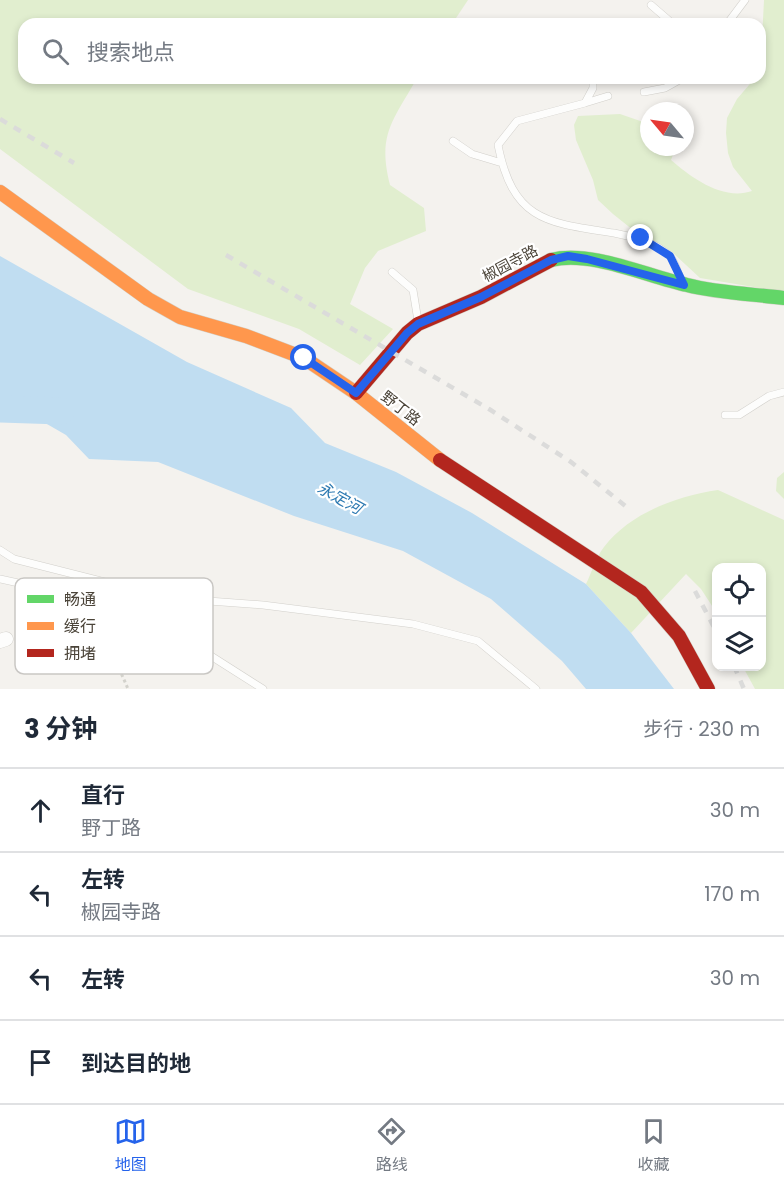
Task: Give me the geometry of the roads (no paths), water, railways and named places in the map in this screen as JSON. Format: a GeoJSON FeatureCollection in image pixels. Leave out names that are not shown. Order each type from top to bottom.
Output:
{"type":"FeatureCollection","features":[{"type":"Feature","properties":{"kind":"main road","name":"野丁路"},"geometry":{"type":"LineString","coordinates":[[0,192],[148,299],[180,317],[246,336],[304,358],[356,393],[444,463],[641,592],[679,636],[708,689]]}},
{"type":"Feature","properties":{"kind":"main road","name":"椒园寺路"},"geometry":{"type":"LineString","coordinates":[[356,393],[407,333],[418,324],[481,297],[539,265],[568,256],[684,285],[784,298]]}},
{"type":"Feature","properties":{"kind":"lane"},"geometry":{"type":"LineString","coordinates":[[732,18],[745,0]]}},
{"type":"Feature","properties":{"kind":"lane"},"geometry":{"type":"LineString","coordinates":[[651,5],[667,18]]}},
{"type":"Feature","properties":{"kind":"lane"},"geometry":{"type":"LineString","coordinates":[[585,103],[593,84]]}},
{"type":"Feature","properties":{"kind":"lane"},"geometry":{"type":"LineString","coordinates":[[645,92],[666,88],[673,84]]}},
{"type":"Feature","properties":{"kind":"lane"},"geometry":{"type":"LineString","coordinates":[[608,96],[517,121],[498,145],[502,163],[518,195],[535,216],[558,225],[641,238],[670,256],[684,285]]}},
{"type":"Feature","properties":{"kind":"lane"},"geometry":{"type":"LineString","coordinates":[[453,141],[472,154],[502,163]]}},
{"type":"Feature","properties":{"kind":"lane"},"geometry":{"type":"LineString","coordinates":[[392,272],[413,290],[418,324]]}},
{"type":"Feature","properties":{"kind":"lane"},"geometry":{"type":"LineString","coordinates":[[725,415],[740,415],[769,396],[784,392]]}},
{"type":"Feature","properties":{"kind":"lane"},"geometry":{"type":"LineString","coordinates":[[0,550],[14,559],[89,578]]}},
{"type":"Feature","properties":{"kind":"lane"},"geometry":{"type":"LineString","coordinates":[[0,579],[15,582]]}},
{"type":"Feature","properties":{"kind":"lane"},"geometry":{"type":"LineString","coordinates":[[213,601],[263,605],[413,624],[478,641],[536,689]]}},
{"type":"Feature","properties":{"kind":"lane"},"geometry":{"type":"LineString","coordinates":[[213,657],[263,689]]}},
{"type":"Feature","properties":{"kind":"water"},"geometry":{"type":"Polygon","coordinates":[[[0,256],[187,362],[291,408],[325,443],[396,472],[472,513],[586,584],[631,633],[674,689],[586,689],[562,661],[491,599],[403,551],[294,516],[158,462],[89,459],[66,435],[0,397],[0,256]]]}},
{"type":"Feature","properties":{"kind":"waterway","name":"永定河"},"geometry":{"type":"LineString","coordinates":[[0,409],[61,411]]}},
{"type":"Feature","properties":{"kind":"railway"},"geometry":{"type":"LineString","coordinates":[[0,119],[74,163]]}},
{"type":"Feature","properties":{"kind":"railway"},"geometry":{"type":"LineString","coordinates":[[226,255],[489,409],[571,462],[629,509]]}},
{"type":"Feature","properties":{"kind":"railway"},"geometry":{"type":"LineString","coordinates":[[695,591],[712,623]]}},
{"type":"Feature","properties":{"kind":"railway"},"geometry":{"type":"LineString","coordinates":[[736,671],[744,689]]}}]}
